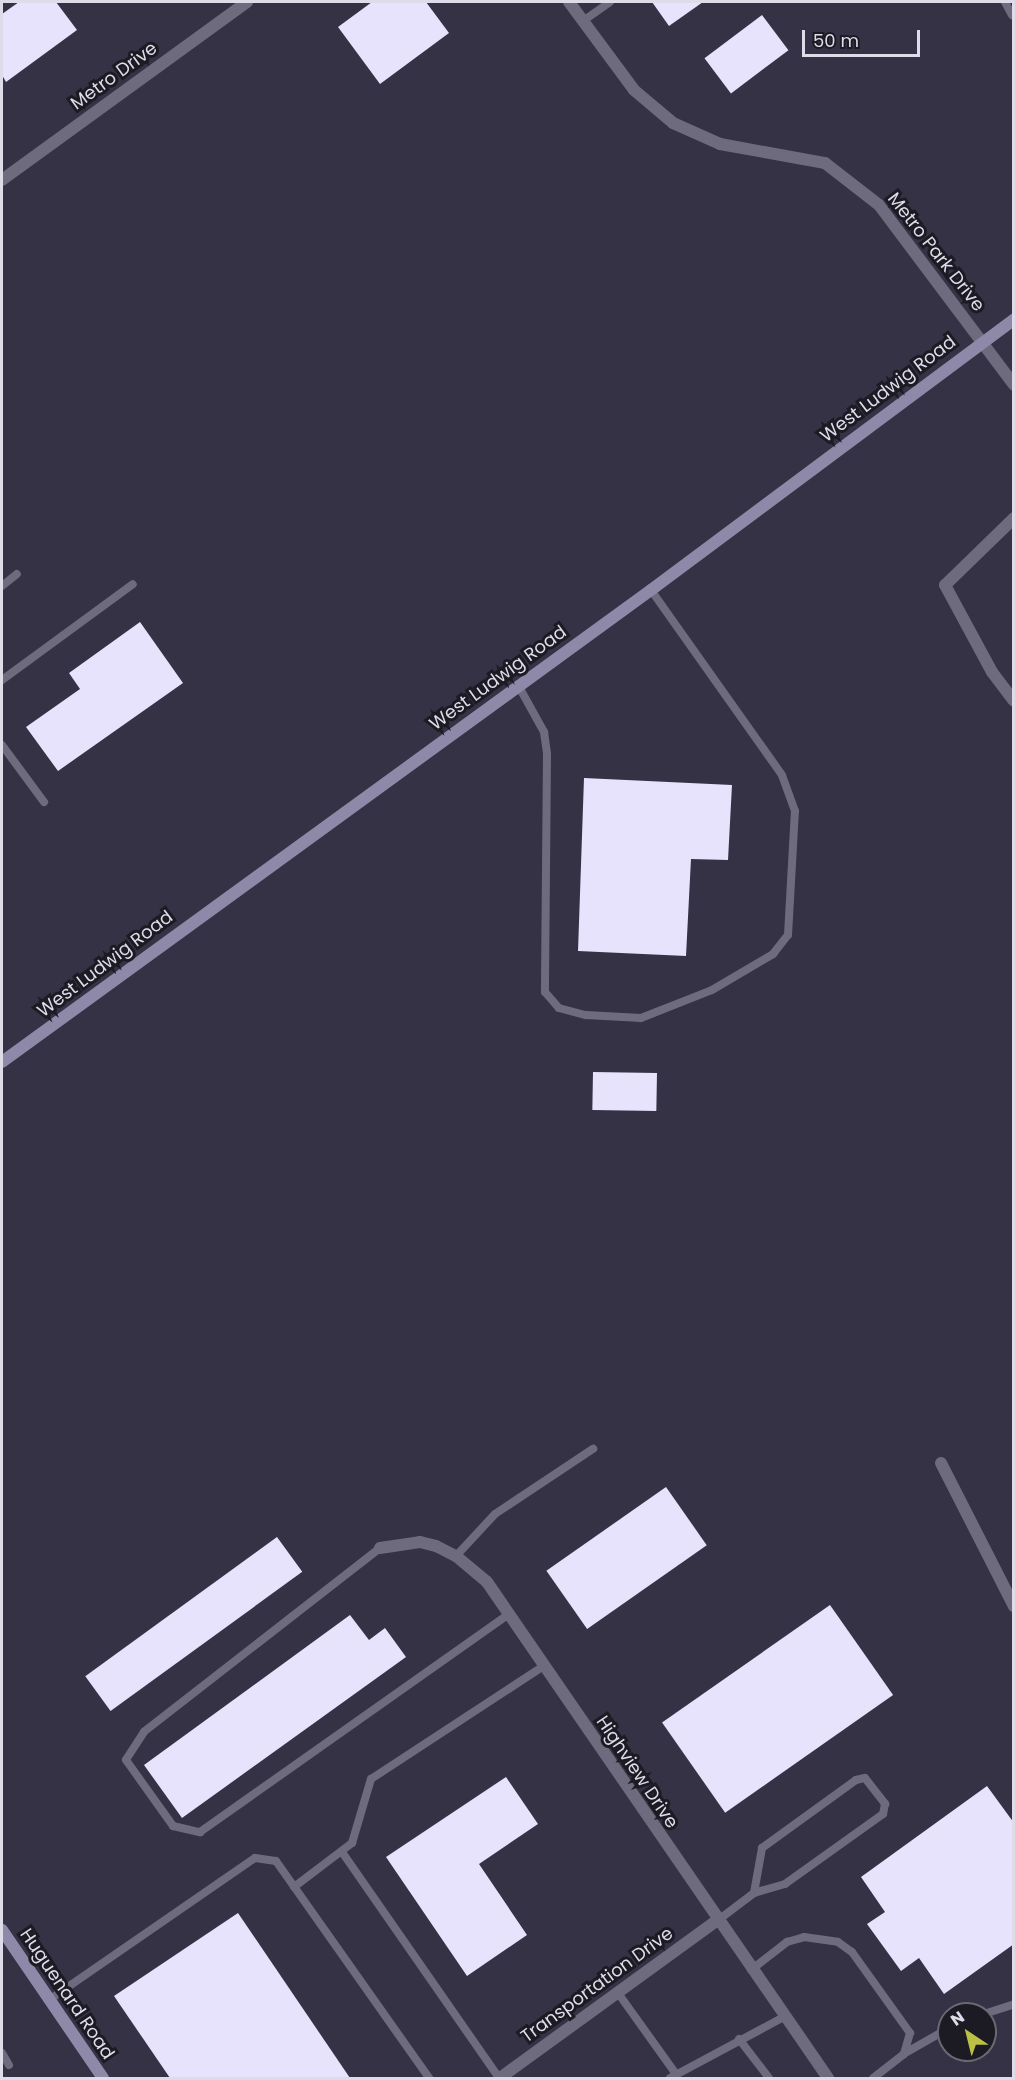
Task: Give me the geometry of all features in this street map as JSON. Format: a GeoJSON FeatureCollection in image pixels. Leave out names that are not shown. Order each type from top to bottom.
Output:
{"type":"FeatureCollection","features":[{"type":"Feature","properties":{"kind":"main road","name":"West Ludwig Road"},"geometry":{"type":"LineString","coordinates":[[2,1062],[651,590],[1014,319]]}},
{"type":"Feature","properties":{"kind":"main road","name":"Huguenard Road"},"geometry":{"type":"LineString","coordinates":[[2,1930],[103,2079]]}},
{"type":"Feature","properties":{"kind":"street","name":"Metro Drive"},"geometry":{"type":"LineString","coordinates":[[2,180],[247,2]]}},
{"type":"Feature","properties":{"kind":"street","name":"Metro Park Drive"},"geometry":{"type":"LineString","coordinates":[[569,2],[634,90],[673,123],[720,144],[825,163],[879,205],[1014,385]]}},
{"type":"Feature","properties":{"kind":"street"},"geometry":{"type":"LineString","coordinates":[[1014,518],[945,585],[992,672],[1014,702]]}},
{"type":"Feature","properties":{"kind":"street"},"geometry":{"type":"LineString","coordinates":[[941,1462],[1014,1606]]}},
{"type":"Feature","properties":{"kind":"street","name":"Highview Drive"},"geometry":{"type":"LineString","coordinates":[[380,1548],[420,1542],[456,1556],[487,1582],[716,1921],[828,2079]]}},
{"type":"Feature","properties":{"kind":"street","name":"Transportation Drive"},"geometry":{"type":"LineString","coordinates":[[499,2079],[716,1921]]}},
{"type":"Feature","properties":{"kind":"lane"},"geometry":{"type":"LineString","coordinates":[[583,21],[610,2]]}},
{"type":"Feature","properties":{"kind":"lane"},"geometry":{"type":"LineString","coordinates":[[1005,2],[1013,15]]}},
{"type":"Feature","properties":{"kind":"lane"},"geometry":{"type":"LineString","coordinates":[[2,586],[17,574]]}},
{"type":"Feature","properties":{"kind":"lane"},"geometry":{"type":"LineString","coordinates":[[2,680],[133,584]]}},
{"type":"Feature","properties":{"kind":"lane"},"geometry":{"type":"LineString","coordinates":[[518,685],[544,732],[547,754],[545,992],[559,1008],[586,1015],[641,1018],[712,990],[773,954],[788,935],[795,811],[782,775],[651,590]]}},
{"type":"Feature","properties":{"kind":"lane"},"geometry":{"type":"LineString","coordinates":[[2,745],[44,802]]}},
{"type":"Feature","properties":{"kind":"lane"},"geometry":{"type":"LineString","coordinates":[[456,1556],[495,1514],[593,1449]]}},
{"type":"Feature","properties":{"kind":"lane"},"geometry":{"type":"LineString","coordinates":[[380,1548],[144,1732],[126,1760],[173,1826],[200,1832],[509,1614]]}},
{"type":"Feature","properties":{"kind":"lane"},"geometry":{"type":"LineString","coordinates":[[294,1887],[352,1843],[371,1779],[544,1666]]}},
{"type":"Feature","properties":{"kind":"lane"},"geometry":{"type":"LineString","coordinates":[[716,1921],[754,1893],[785,1884],[883,1814],[885,1804],[866,1778],[856,1780],[762,1848],[757,1856],[754,1893]]}},
{"type":"Feature","properties":{"kind":"lane"},"geometry":{"type":"LineString","coordinates":[[342,1852],[499,2079]]}},
{"type":"Feature","properties":{"kind":"lane"},"geometry":{"type":"LineString","coordinates":[[49,2000],[255,1858],[276,1861],[429,2079]]}},
{"type":"Feature","properties":{"kind":"lane"},"geometry":{"type":"LineString","coordinates":[[751,1970],[787,1942],[804,1937],[838,1942],[852,1952],[910,2033],[904,2054]]}},
{"type":"Feature","properties":{"kind":"lane"},"geometry":{"type":"LineString","coordinates":[[618,1993],[673,2076],[784,2017]]}},
{"type":"Feature","properties":{"kind":"lane"},"geometry":{"type":"LineString","coordinates":[[997,2010],[1014,2004]]}},
{"type":"Feature","properties":{"kind":"lane"},"geometry":{"type":"LineString","coordinates":[[873,2079],[904,2054],[937,2035]]}},
{"type":"Feature","properties":{"kind":"lane"},"geometry":{"type":"LineString","coordinates":[[739,2039],[769,2079]]}},
{"type":"Feature","properties":{"kind":"lane"},"geometry":{"type":"LineString","coordinates":[[2,2053],[9,2065]]}},
{"type":"Feature","properties":{"kind":"building"},"geometry":{"type":"Polygon","coordinates":[[[19,2],[56,2],[77,30],[6,82],[2,75],[2,14],[19,2]]]}},
{"type":"Feature","properties":{"kind":"building"},"geometry":{"type":"Polygon","coordinates":[[[372,2],[426,2],[449,33],[380,84],[338,27],[372,2]]]}},
{"type":"Feature","properties":{"kind":"building"},"geometry":{"type":"Polygon","coordinates":[[[652,2],[703,2],[669,26],[652,2]]]}},
{"type":"Feature","properties":{"kind":"building"},"geometry":{"type":"Polygon","coordinates":[[[762,15],[788,50],[731,93],[704,58],[762,15]]]}},
{"type":"Feature","properties":{"kind":"building"},"geometry":{"type":"Polygon","coordinates":[[[140,622],[183,683],[58,771],[26,727],[80,689],[69,673],[140,622]]]}},
{"type":"Feature","properties":{"kind":"building"},"geometry":{"type":"Polygon","coordinates":[[[584,778],[732,785],[728,860],[691,859],[686,956],[578,951],[584,778]]]}},
{"type":"Feature","properties":{"kind":"building"},"geometry":{"type":"Polygon","coordinates":[[[593,1072],[657,1073],[656,1111],[592,1110],[593,1072]]]}},
{"type":"Feature","properties":{"kind":"building"},"geometry":{"type":"Polygon","coordinates":[[[666,1487],[707,1545],[587,1629],[546,1571],[666,1487]]]}},
{"type":"Feature","properties":{"kind":"building"},"geometry":{"type":"Polygon","coordinates":[[[277,1537],[302,1572],[111,1711],[85,1676],[277,1537]]]}},
{"type":"Feature","properties":{"kind":"building"},"geometry":{"type":"Polygon","coordinates":[[[830,1605],[893,1695],[725,1813],[662,1723],[830,1605]]]}},
{"type":"Feature","properties":{"kind":"building"},"geometry":{"type":"Polygon","coordinates":[[[350,1615],[369,1640],[385,1628],[406,1657],[182,1818],[144,1765],[350,1615]]]}},
{"type":"Feature","properties":{"kind":"building"},"geometry":{"type":"Polygon","coordinates":[[[506,1777],[538,1824],[479,1864],[527,1935],[467,1976],[386,1857],[506,1777]]]}},
{"type":"Feature","properties":{"kind":"building"},"geometry":{"type":"Polygon","coordinates":[[[987,1786],[1014,1823],[1014,1944],[944,1994],[919,1958],[901,1971],[867,1924],[885,1912],[861,1877],[987,1786]]]}},
{"type":"Feature","properties":{"kind":"building"},"geometry":{"type":"Polygon","coordinates":[[[238,1913],[350,2078],[170,2078],[114,1996],[238,1913]]]}}]}
